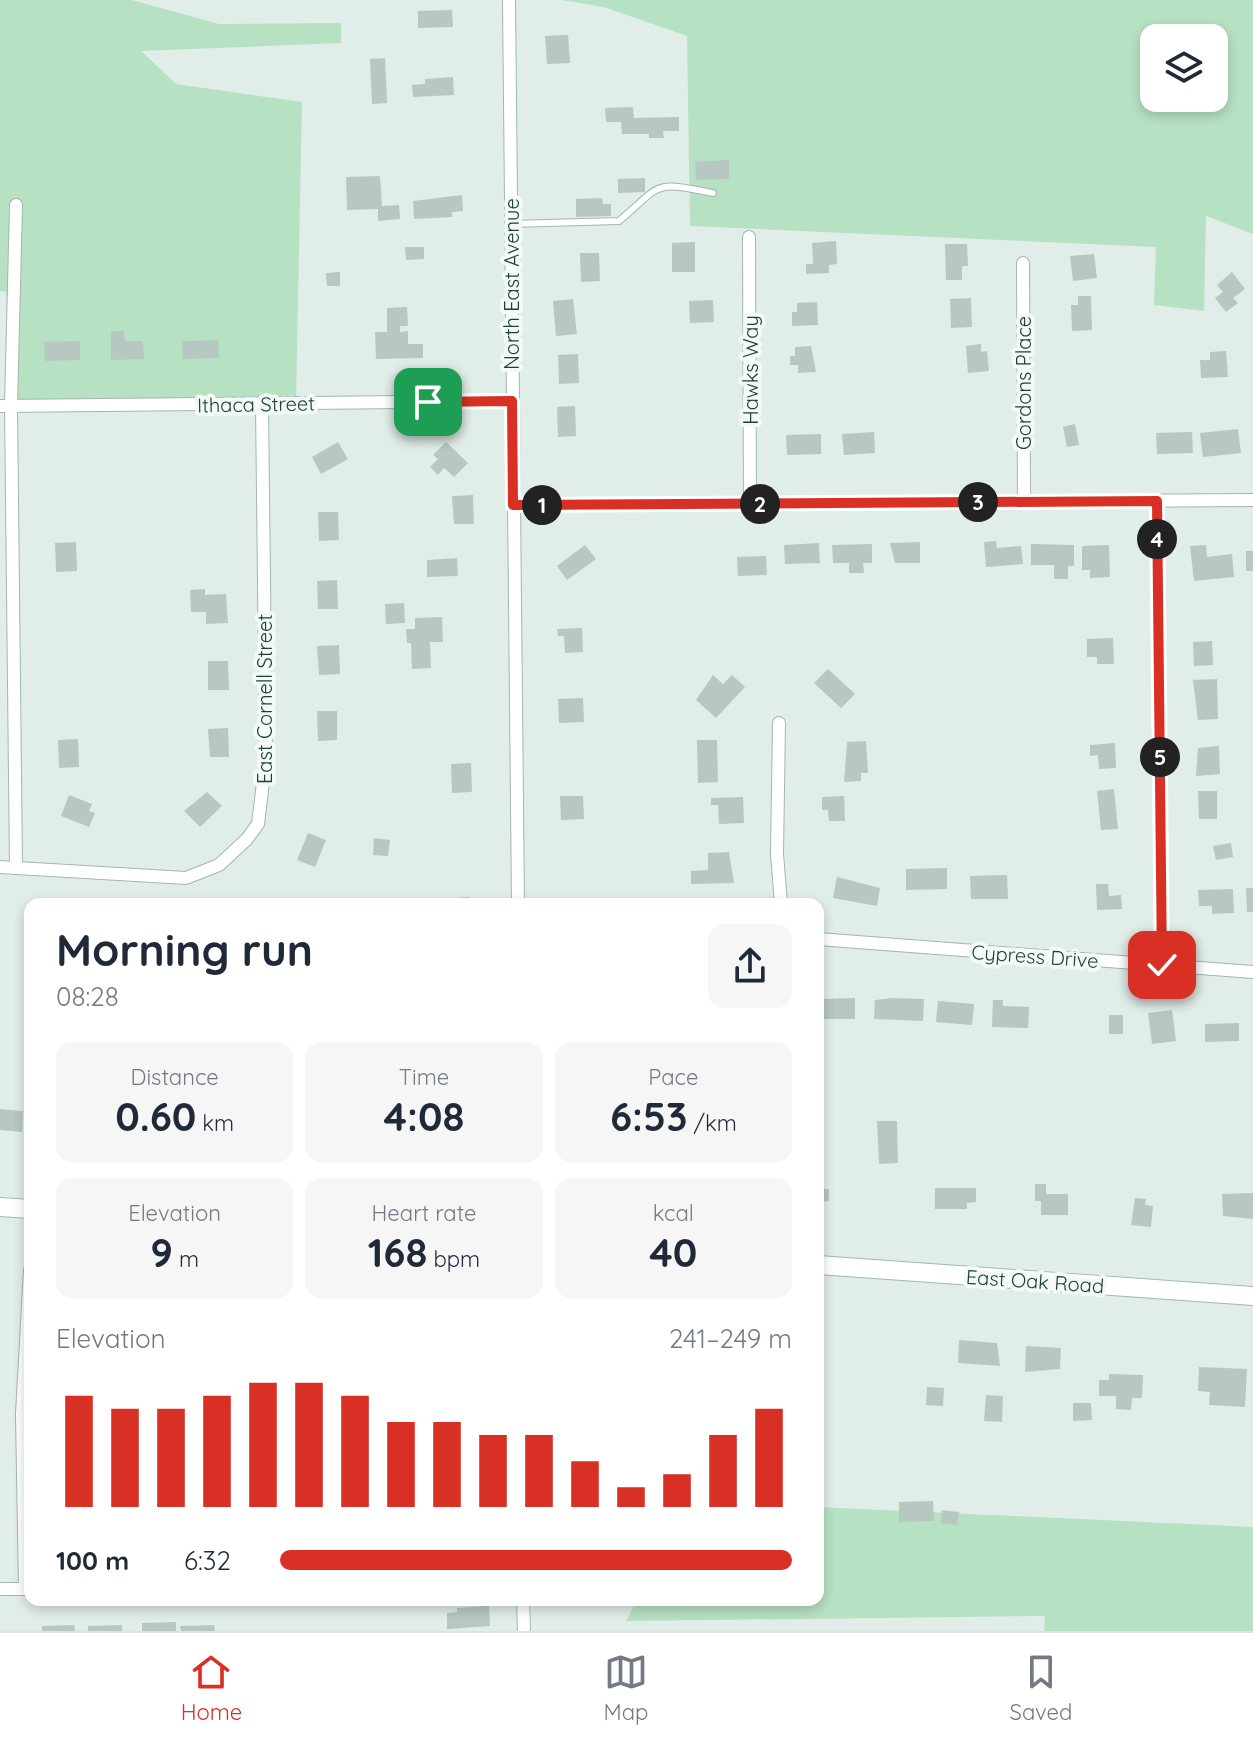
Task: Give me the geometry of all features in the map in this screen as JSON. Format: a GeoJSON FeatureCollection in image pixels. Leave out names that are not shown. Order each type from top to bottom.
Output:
{"type":"FeatureCollection","features":[{"type":"Feature","properties":{"kind":"street","name":"North East Avenue"},"geometry":{"type":"LineString","coordinates":[[509,0],[518,898]]}},
{"type":"Feature","properties":{"kind":"street"},"geometry":{"type":"LineString","coordinates":[[16,205],[6,406],[16,868]]}},
{"type":"Feature","properties":{"kind":"street","name":"Hawks Way"},"geometry":{"type":"LineString","coordinates":[[749,237],[750,504]]}},
{"type":"Feature","properties":{"kind":"street","name":"Gordons Place"},"geometry":{"type":"LineString","coordinates":[[1023,263],[1024,502]]}},
{"type":"Feature","properties":{"kind":"street","name":"Ithaca Street"},"geometry":{"type":"LineString","coordinates":[[6,406],[512,401]]}},
{"type":"Feature","properties":{"kind":"street","name":"East Cornell Street"},"geometry":{"type":"LineString","coordinates":[[0,867],[186,878],[219,865],[258,824],[266,758],[262,405]]}},
{"type":"Feature","properties":{"kind":"street"},"geometry":{"type":"LineString","coordinates":[[513,505],[1253,500]]}},
{"type":"Feature","properties":{"kind":"street"},"geometry":{"type":"LineString","coordinates":[[1157,501],[1162,965]]}},
{"type":"Feature","properties":{"kind":"street"},"geometry":{"type":"LineString","coordinates":[[779,723],[777,854],[781,898]]}},
{"type":"Feature","properties":{"kind":"street","name":"Cypress Drive"},"geometry":{"type":"LineString","coordinates":[[824,939],[1253,972]]}},
{"type":"Feature","properties":{"kind":"street"},"geometry":{"type":"LineString","coordinates":[[0,1207],[24,1209]]}},
{"type":"Feature","properties":{"kind":"street","name":"East Oak Road"},"geometry":{"type":"LineString","coordinates":[[824,1265],[1253,1296]]}},
{"type":"Feature","properties":{"kind":"street"},"geometry":{"type":"LineString","coordinates":[[0,1589],[24,1589]]}},
{"type":"Feature","properties":{"kind":"street"},"geometry":{"type":"LineString","coordinates":[[523,1606],[524,1631]]}},
{"type":"Feature","properties":{"kind":"lane"},"geometry":{"type":"LineString","coordinates":[[510,224],[619,221],[653,188],[673,185],[713,193]]}},
{"type":"Feature","properties":{"kind":"green space"},"geometry":{"type":"Polygon","coordinates":[[[0,0],[132,0],[219,24],[341,23],[341,43],[141,51],[176,84],[302,102],[296,402],[14,406],[6,292],[0,291],[0,0]]]}},
{"type":"Feature","properties":{"kind":"green space"},"geometry":{"type":"Polygon","coordinates":[[[562,0],[1253,0],[1253,234],[1206,216],[1204,311],[1154,305],[1156,247],[690,226],[687,36],[604,7],[562,0]]]}},
{"type":"Feature","properties":{"kind":"green space"},"geometry":{"type":"Polygon","coordinates":[[[824,1507],[1253,1527],[1253,1631],[1044,1631],[1045,1616],[626,1621],[634,1606],[824,1606],[824,1507]]]}},
{"type":"Feature","properties":{"kind":"building"},"geometry":{"type":"Polygon","coordinates":[[[452,10],[453,27],[418,28],[418,11],[452,10]]]}},
{"type":"Feature","properties":{"kind":"building"},"geometry":{"type":"Polygon","coordinates":[[[568,35],[570,63],[547,64],[545,36],[568,35]]]}},
{"type":"Feature","properties":{"kind":"building"},"geometry":{"type":"Polygon","coordinates":[[[385,58],[387,103],[372,104],[370,59],[385,58]]]}},
{"type":"Feature","properties":{"kind":"building"},"geometry":{"type":"Polygon","coordinates":[[[453,77],[454,95],[413,97],[412,85],[425,84],[425,79],[453,77]]]}},
{"type":"Feature","properties":{"kind":"building"},"geometry":{"type":"Polygon","coordinates":[[[633,107],[634,118],[679,117],[679,131],[663,131],[664,138],[649,138],[649,134],[622,134],[621,122],[606,122],[605,108],[633,107]]]}},
{"type":"Feature","properties":{"kind":"building"},"geometry":{"type":"Polygon","coordinates":[[[729,160],[729,179],[696,180],[695,162],[729,160]]]}},
{"type":"Feature","properties":{"kind":"building"},"geometry":{"type":"Polygon","coordinates":[[[380,176],[382,206],[399,205],[400,219],[378,221],[378,209],[347,210],[346,177],[380,176]]]}},
{"type":"Feature","properties":{"kind":"building"},"geometry":{"type":"Polygon","coordinates":[[[645,178],[645,192],[618,193],[618,179],[645,178]]]}},
{"type":"Feature","properties":{"kind":"building"},"geometry":{"type":"Polygon","coordinates":[[[462,195],[463,211],[452,212],[452,217],[414,219],[413,201],[462,195]]]}},
{"type":"Feature","properties":{"kind":"building"},"geometry":{"type":"Polygon","coordinates":[[[602,198],[603,204],[611,204],[611,216],[576,217],[576,199],[602,198]]]}},
{"type":"Feature","properties":{"kind":"building"},"geometry":{"type":"Polygon","coordinates":[[[836,241],[837,264],[829,265],[829,273],[806,274],[806,264],[813,264],[812,243],[836,241]]]}},
{"type":"Feature","properties":{"kind":"building"},"geometry":{"type":"Polygon","coordinates":[[[695,242],[695,272],[672,272],[672,243],[695,242]]]}},
{"type":"Feature","properties":{"kind":"building"},"geometry":{"type":"Polygon","coordinates":[[[945,244],[967,244],[968,266],[962,266],[962,280],[946,280],[945,244]]]}},
{"type":"Feature","properties":{"kind":"building"},"geometry":{"type":"Polygon","coordinates":[[[405,247],[424,247],[424,259],[406,260],[405,247]]]}},
{"type":"Feature","properties":{"kind":"building"},"geometry":{"type":"Polygon","coordinates":[[[580,253],[599,253],[600,281],[581,282],[580,253]]]}},
{"type":"Feature","properties":{"kind":"building"},"geometry":{"type":"Polygon","coordinates":[[[1094,254],[1097,278],[1073,281],[1070,256],[1094,254]]]}},
{"type":"Feature","properties":{"kind":"building"},"geometry":{"type":"Polygon","coordinates":[[[340,272],[340,286],[327,286],[326,273],[340,272]]]}},
{"type":"Feature","properties":{"kind":"building"},"geometry":{"type":"Polygon","coordinates":[[[1232,272],[1245,289],[1233,298],[1238,303],[1226,312],[1215,298],[1223,292],[1217,285],[1232,272]]]}},
{"type":"Feature","properties":{"kind":"building"},"geometry":{"type":"Polygon","coordinates":[[[1078,296],[1091,296],[1092,330],[1072,331],[1071,305],[1078,305],[1078,296]]]}},
{"type":"Feature","properties":{"kind":"building"},"geometry":{"type":"Polygon","coordinates":[[[971,298],[972,327],[951,328],[950,299],[971,298]]]}},
{"type":"Feature","properties":{"kind":"building"},"geometry":{"type":"Polygon","coordinates":[[[573,299],[577,334],[556,336],[553,301],[573,299]]]}},
{"type":"Feature","properties":{"kind":"building"},"geometry":{"type":"Polygon","coordinates":[[[713,300],[714,322],[690,323],[689,301],[713,300]]]}},
{"type":"Feature","properties":{"kind":"building"},"geometry":{"type":"Polygon","coordinates":[[[817,302],[818,325],[792,326],[792,312],[797,312],[797,303],[817,302]]]}},
{"type":"Feature","properties":{"kind":"building"},"geometry":{"type":"Polygon","coordinates":[[[407,307],[408,326],[400,326],[400,332],[408,331],[408,344],[423,344],[423,358],[376,359],[375,332],[387,332],[387,308],[407,307]]]}},
{"type":"Feature","properties":{"kind":"building"},"geometry":{"type":"Polygon","coordinates":[[[111,331],[124,331],[125,341],[143,341],[144,359],[111,360],[111,331]]]}},
{"type":"Feature","properties":{"kind":"building"},"geometry":{"type":"Polygon","coordinates":[[[218,340],[219,358],[183,359],[182,341],[218,340]]]}},
{"type":"Feature","properties":{"kind":"building"},"geometry":{"type":"Polygon","coordinates":[[[80,341],[80,360],[45,361],[44,342],[80,341]]]}},
{"type":"Feature","properties":{"kind":"building"},"geometry":{"type":"Polygon","coordinates":[[[981,344],[981,352],[987,351],[989,371],[968,373],[966,346],[981,344]]]}},
{"type":"Feature","properties":{"kind":"building"},"geometry":{"type":"Polygon","coordinates":[[[811,346],[816,372],[798,373],[798,365],[790,365],[790,356],[795,356],[795,347],[811,346]]]}},
{"type":"Feature","properties":{"kind":"building"},"geometry":{"type":"Polygon","coordinates":[[[1226,351],[1228,377],[1201,378],[1200,360],[1210,360],[1210,352],[1226,351]]]}},
{"type":"Feature","properties":{"kind":"building"},"geometry":{"type":"Polygon","coordinates":[[[578,354],[579,383],[559,384],[558,355],[578,354]]]}},
{"type":"Feature","properties":{"kind":"building"},"geometry":{"type":"Polygon","coordinates":[[[575,406],[576,436],[558,437],[557,407],[575,406]]]}},
{"type":"Feature","properties":{"kind":"building"},"geometry":{"type":"Polygon","coordinates":[[[1075,424],[1079,445],[1067,447],[1063,427],[1075,424]]]}},
{"type":"Feature","properties":{"kind":"building"},"geometry":{"type":"Polygon","coordinates":[[[1238,429],[1241,453],[1203,457],[1200,433],[1238,429]]]}},
{"type":"Feature","properties":{"kind":"building"},"geometry":{"type":"Polygon","coordinates":[[[874,432],[875,453],[844,455],[842,434],[874,432]]]}},
{"type":"Feature","properties":{"kind":"building"},"geometry":{"type":"Polygon","coordinates":[[[1192,432],[1193,453],[1157,454],[1156,433],[1192,432]]]}},
{"type":"Feature","properties":{"kind":"building"},"geometry":{"type":"Polygon","coordinates":[[[821,434],[821,454],[787,455],[786,435],[821,434]]]}},
{"type":"Feature","properties":{"kind":"building"},"geometry":{"type":"Polygon","coordinates":[[[338,442],[348,459],[321,474],[312,457],[338,442]]]}},
{"type":"Feature","properties":{"kind":"building"},"geometry":{"type":"Polygon","coordinates":[[[446,442],[468,463],[454,477],[444,468],[438,475],[430,467],[438,459],[433,455],[446,442]]]}},
{"type":"Feature","properties":{"kind":"building"},"geometry":{"type":"Polygon","coordinates":[[[473,495],[474,524],[454,524],[452,496],[473,495]]]}},
{"type":"Feature","properties":{"kind":"building"},"geometry":{"type":"Polygon","coordinates":[[[318,512],[338,512],[339,540],[319,541],[318,512]]]}},
{"type":"Feature","properties":{"kind":"building"},"geometry":{"type":"Polygon","coordinates":[[[996,541],[997,548],[1021,546],[1023,564],[986,567],[984,542],[996,541]]]}},
{"type":"Feature","properties":{"kind":"building"},"geometry":{"type":"Polygon","coordinates":[[[76,542],[77,571],[56,572],[55,543],[76,542]]]}},
{"type":"Feature","properties":{"kind":"building"},"geometry":{"type":"Polygon","coordinates":[[[920,542],[920,563],[895,563],[890,543],[920,542]]]}},
{"type":"Feature","properties":{"kind":"building"},"geometry":{"type":"Polygon","coordinates":[[[819,543],[820,563],[785,564],[784,545],[819,543]]]}},
{"type":"Feature","properties":{"kind":"building"},"geometry":{"type":"Polygon","coordinates":[[[872,544],[872,563],[863,563],[864,573],[849,573],[849,563],[833,563],[832,545],[872,544]]]}},
{"type":"Feature","properties":{"kind":"building"},"geometry":{"type":"Polygon","coordinates":[[[1031,544],[1074,545],[1074,566],[1068,566],[1068,579],[1054,579],[1054,565],[1031,565],[1031,544]]]}},
{"type":"Feature","properties":{"kind":"building"},"geometry":{"type":"Polygon","coordinates":[[[585,545],[596,559],[567,580],[557,566],[585,545]]]}},
{"type":"Feature","properties":{"kind":"building"},"geometry":{"type":"Polygon","coordinates":[[[1109,545],[1110,577],[1090,578],[1090,570],[1082,570],[1082,546],[1109,545]]]}},
{"type":"Feature","properties":{"kind":"building"},"geometry":{"type":"Polygon","coordinates":[[[1206,545],[1207,557],[1232,554],[1234,577],[1194,581],[1190,546],[1206,545]]]}},
{"type":"Feature","properties":{"kind":"building"},"geometry":{"type":"Polygon","coordinates":[[[1246,551],[1253,551],[1253,571],[1246,571],[1246,551]]]}},
{"type":"Feature","properties":{"kind":"building"},"geometry":{"type":"Polygon","coordinates":[[[766,556],[767,575],[738,576],[737,557],[766,556]]]}},
{"type":"Feature","properties":{"kind":"building"},"geometry":{"type":"Polygon","coordinates":[[[457,558],[458,576],[427,577],[427,560],[457,558]]]}},
{"type":"Feature","properties":{"kind":"building"},"geometry":{"type":"Polygon","coordinates":[[[337,580],[338,609],[318,609],[317,581],[337,580]]]}},
{"type":"Feature","properties":{"kind":"building"},"geometry":{"type":"Polygon","coordinates":[[[205,589],[205,595],[226,594],[228,623],[206,624],[206,612],[191,612],[190,590],[205,589]]]}},
{"type":"Feature","properties":{"kind":"building"},"geometry":{"type":"Polygon","coordinates":[[[404,603],[405,623],[386,624],[385,604],[404,603]]]}},
{"type":"Feature","properties":{"kind":"building"},"geometry":{"type":"Polygon","coordinates":[[[442,617],[443,642],[430,642],[431,668],[412,669],[411,643],[407,643],[406,629],[415,629],[415,618],[442,617]]]}},
{"type":"Feature","properties":{"kind":"building"},"geometry":{"type":"Polygon","coordinates":[[[582,628],[583,652],[565,653],[564,636],[558,636],[557,629],[582,628]]]}},
{"type":"Feature","properties":{"kind":"building"},"geometry":{"type":"Polygon","coordinates":[[[1113,638],[1114,664],[1097,664],[1097,657],[1087,657],[1087,639],[1113,638]]]}},
{"type":"Feature","properties":{"kind":"building"},"geometry":{"type":"Polygon","coordinates":[[[1212,641],[1213,665],[1194,666],[1193,642],[1212,641]]]}},
{"type":"Feature","properties":{"kind":"building"},"geometry":{"type":"Polygon","coordinates":[[[339,645],[340,674],[319,675],[317,646],[339,645]]]}},
{"type":"Feature","properties":{"kind":"building"},"geometry":{"type":"Polygon","coordinates":[[[208,661],[228,661],[229,690],[208,690],[208,661]]]}},
{"type":"Feature","properties":{"kind":"building"},"geometry":{"type":"Polygon","coordinates":[[[828,669],[855,694],[841,708],[814,683],[828,669]]]}},
{"type":"Feature","properties":{"kind":"building"},"geometry":{"type":"Polygon","coordinates":[[[713,675],[723,684],[732,675],[745,687],[716,718],[696,700],[713,675]]]}},
{"type":"Feature","properties":{"kind":"building"},"geometry":{"type":"Polygon","coordinates":[[[1217,679],[1218,719],[1198,720],[1193,680],[1217,679]]]}},
{"type":"Feature","properties":{"kind":"building"},"geometry":{"type":"Polygon","coordinates":[[[583,698],[584,722],[559,723],[558,699],[583,698]]]}},
{"type":"Feature","properties":{"kind":"building"},"geometry":{"type":"Polygon","coordinates":[[[317,711],[337,711],[337,740],[318,741],[317,711]]]}},
{"type":"Feature","properties":{"kind":"building"},"geometry":{"type":"Polygon","coordinates":[[[228,728],[229,757],[210,757],[208,729],[228,728]]]}},
{"type":"Feature","properties":{"kind":"building"},"geometry":{"type":"Polygon","coordinates":[[[78,739],[79,767],[59,768],[58,740],[78,739]]]}},
{"type":"Feature","properties":{"kind":"building"},"geometry":{"type":"Polygon","coordinates":[[[697,740],[717,740],[718,782],[698,783],[697,740]]]}},
{"type":"Feature","properties":{"kind":"building"},"geometry":{"type":"Polygon","coordinates":[[[866,741],[868,773],[861,773],[861,781],[844,782],[847,742],[866,741]]]}},
{"type":"Feature","properties":{"kind":"building"},"geometry":{"type":"Polygon","coordinates":[[[1115,743],[1116,768],[1099,769],[1098,755],[1090,756],[1090,745],[1115,743]]]}},
{"type":"Feature","properties":{"kind":"building"},"geometry":{"type":"Polygon","coordinates":[[[1219,746],[1220,774],[1196,776],[1198,748],[1219,746]]]}},
{"type":"Feature","properties":{"kind":"building"},"geometry":{"type":"Polygon","coordinates":[[[471,763],[472,792],[452,793],[451,764],[471,763]]]}},
{"type":"Feature","properties":{"kind":"building"},"geometry":{"type":"Polygon","coordinates":[[[1114,789],[1118,829],[1101,830],[1097,791],[1114,789]]]}},
{"type":"Feature","properties":{"kind":"building"},"geometry":{"type":"Polygon","coordinates":[[[1198,791],[1217,791],[1217,819],[1199,819],[1198,791]]]}},
{"type":"Feature","properties":{"kind":"building"},"geometry":{"type":"Polygon","coordinates":[[[207,792],[222,806],[200,827],[184,811],[207,792]]]}},
{"type":"Feature","properties":{"kind":"building"},"geometry":{"type":"Polygon","coordinates":[[[69,795],[92,804],[89,811],[95,813],[89,827],[61,816],[69,795]]]}},
{"type":"Feature","properties":{"kind":"building"},"geometry":{"type":"Polygon","coordinates":[[[560,796],[583,796],[584,819],[561,820],[560,796]]]}},
{"type":"Feature","properties":{"kind":"building"},"geometry":{"type":"Polygon","coordinates":[[[844,796],[845,821],[829,821],[828,810],[822,810],[822,797],[844,796]]]}},
{"type":"Feature","properties":{"kind":"building"},"geometry":{"type":"Polygon","coordinates":[[[743,797],[744,823],[719,824],[718,805],[711,805],[711,798],[743,797]]]}},
{"type":"Feature","properties":{"kind":"building"},"geometry":{"type":"Polygon","coordinates":[[[308,833],[326,840],[315,867],[297,860],[308,833]]]}},
{"type":"Feature","properties":{"kind":"building"},"geometry":{"type":"Polygon","coordinates":[[[374,838],[390,840],[388,856],[373,855],[374,838]]]}},
{"type":"Feature","properties":{"kind":"building"},"geometry":{"type":"Polygon","coordinates":[[[1231,843],[1233,857],[1216,860],[1213,846],[1231,843]]]}},
{"type":"Feature","properties":{"kind":"building"},"geometry":{"type":"Polygon","coordinates":[[[729,852],[734,883],[691,884],[691,871],[708,870],[708,853],[729,852]]]}},
{"type":"Feature","properties":{"kind":"building"},"geometry":{"type":"Polygon","coordinates":[[[947,868],[947,889],[906,890],[906,869],[947,868]]]}},
{"type":"Feature","properties":{"kind":"building"},"geometry":{"type":"Polygon","coordinates":[[[1007,875],[1008,899],[971,899],[970,876],[1007,875]]]}},
{"type":"Feature","properties":{"kind":"building"},"geometry":{"type":"Polygon","coordinates":[[[837,877],[880,888],[877,906],[833,898],[837,877]]]}},
{"type":"Feature","properties":{"kind":"building"},"geometry":{"type":"Polygon","coordinates":[[[1096,884],[1108,884],[1109,896],[1121,895],[1122,909],[1097,910],[1096,884]]]}},
{"type":"Feature","properties":{"kind":"building"},"geometry":{"type":"Polygon","coordinates":[[[1246,888],[1253,888],[1253,912],[1247,912],[1246,888]]]}},
{"type":"Feature","properties":{"kind":"building"},"geometry":{"type":"Polygon","coordinates":[[[1233,889],[1234,913],[1212,914],[1212,906],[1199,906],[1198,890],[1233,889]]]}},
{"type":"Feature","properties":{"kind":"building"},"geometry":{"type":"Polygon","coordinates":[[[855,998],[855,1019],[824,1019],[824,999],[855,998]]]}},
{"type":"Feature","properties":{"kind":"building"},"geometry":{"type":"Polygon","coordinates":[[[924,999],[923,1021],[874,1019],[875,1000],[924,999]]]}},
{"type":"Feature","properties":{"kind":"building"},"geometry":{"type":"Polygon","coordinates":[[[993,1000],[1003,1000],[1003,1006],[1029,1007],[1028,1028],[992,1027],[993,1000]]]}},
{"type":"Feature","properties":{"kind":"building"},"geometry":{"type":"Polygon","coordinates":[[[938,1001],[974,1004],[972,1025],[936,1022],[938,1001]]]}},
{"type":"Feature","properties":{"kind":"building"},"geometry":{"type":"Polygon","coordinates":[[[1172,1010],[1176,1041],[1152,1044],[1148,1013],[1172,1010]]]}},
{"type":"Feature","properties":{"kind":"building"},"geometry":{"type":"Polygon","coordinates":[[[1109,1015],[1123,1015],[1123,1034],[1109,1034],[1109,1015]]]}},
{"type":"Feature","properties":{"kind":"building"},"geometry":{"type":"Polygon","coordinates":[[[1239,1023],[1239,1041],[1205,1042],[1205,1024],[1239,1023]]]}},
{"type":"Feature","properties":{"kind":"building"},"geometry":{"type":"Polygon","coordinates":[[[0,1109],[23,1111],[22,1132],[0,1130],[0,1109]]]}},
{"type":"Feature","properties":{"kind":"building"},"geometry":{"type":"Polygon","coordinates":[[[877,1121],[897,1121],[898,1163],[879,1164],[877,1121]]]}},
{"type":"Feature","properties":{"kind":"building"},"geometry":{"type":"Polygon","coordinates":[[[1035,1184],[1046,1184],[1046,1194],[1068,1194],[1068,1215],[1041,1215],[1041,1201],[1035,1201],[1035,1184]]]}},
{"type":"Feature","properties":{"kind":"building"},"geometry":{"type":"Polygon","coordinates":[[[935,1188],[976,1188],[976,1202],[967,1203],[967,1209],[935,1209],[935,1188]]]}},
{"type":"Feature","properties":{"kind":"building"},"geometry":{"type":"Polygon","coordinates":[[[824,1189],[829,1189],[829,1201],[824,1201],[824,1189]]]}},
{"type":"Feature","properties":{"kind":"building"},"geometry":{"type":"Polygon","coordinates":[[[1253,1193],[1253,1219],[1223,1216],[1222,1194],[1253,1193]]]}},
{"type":"Feature","properties":{"kind":"building"},"geometry":{"type":"Polygon","coordinates":[[[1135,1198],[1146,1199],[1145,1205],[1153,1206],[1151,1227],[1131,1225],[1135,1198]]]}},
{"type":"Feature","properties":{"kind":"building"},"geometry":{"type":"Polygon","coordinates":[[[959,1340],[997,1343],[1000,1366],[958,1363],[959,1340]]]}},
{"type":"Feature","properties":{"kind":"building"},"geometry":{"type":"Polygon","coordinates":[[[1026,1346],[1061,1348],[1060,1369],[1025,1372],[1026,1346]]]}},
{"type":"Feature","properties":{"kind":"building"},"geometry":{"type":"Polygon","coordinates":[[[1199,1367],[1247,1369],[1245,1407],[1209,1405],[1210,1392],[1198,1391],[1199,1367]]]}},
{"type":"Feature","properties":{"kind":"building"},"geometry":{"type":"Polygon","coordinates":[[[1109,1374],[1143,1375],[1142,1398],[1132,1398],[1131,1410],[1116,1409],[1116,1396],[1099,1396],[1099,1380],[1109,1380],[1109,1374]]]}},
{"type":"Feature","properties":{"kind":"building"},"geometry":{"type":"Polygon","coordinates":[[[927,1387],[944,1388],[943,1406],[926,1405],[927,1387]]]}},
{"type":"Feature","properties":{"kind":"building"},"geometry":{"type":"Polygon","coordinates":[[[986,1395],[1003,1396],[1002,1422],[984,1421],[986,1395]]]}},
{"type":"Feature","properties":{"kind":"building"},"geometry":{"type":"Polygon","coordinates":[[[1073,1403],[1091,1403],[1092,1420],[1073,1421],[1073,1403]]]}},
{"type":"Feature","properties":{"kind":"building"},"geometry":{"type":"Polygon","coordinates":[[[933,1501],[934,1521],[899,1522],[899,1502],[933,1501]]]}},
{"type":"Feature","properties":{"kind":"building"},"geometry":{"type":"Polygon","coordinates":[[[942,1510],[959,1512],[957,1525],[941,1523],[942,1510]]]}},
{"type":"Feature","properties":{"kind":"building"},"geometry":{"type":"Polygon","coordinates":[[[489,1606],[490,1626],[447,1629],[447,1613],[457,1612],[457,1608],[489,1606]]]}},
{"type":"Feature","properties":{"kind":"building"},"geometry":{"type":"Polygon","coordinates":[[[176,1622],[176,1631],[142,1631],[142,1623],[176,1622]]]}},
{"type":"Feature","properties":{"kind":"building"},"geometry":{"type":"Polygon","coordinates":[[[74,1625],[75,1631],[42,1631],[42,1626],[74,1625]]]}},
{"type":"Feature","properties":{"kind":"building"},"geometry":{"type":"Polygon","coordinates":[[[122,1625],[122,1631],[88,1631],[88,1626],[122,1625]]]}},
{"type":"Feature","properties":{"kind":"building"},"geometry":{"type":"Polygon","coordinates":[[[214,1625],[215,1631],[181,1631],[180,1626],[214,1625]]]}},
{"type":"Feature","properties":{"kind":"route"},"geometry":{"type":"LineString","coordinates":[[428,402],[512,401],[513,505],[1157,501],[1162,965]]}}]}
